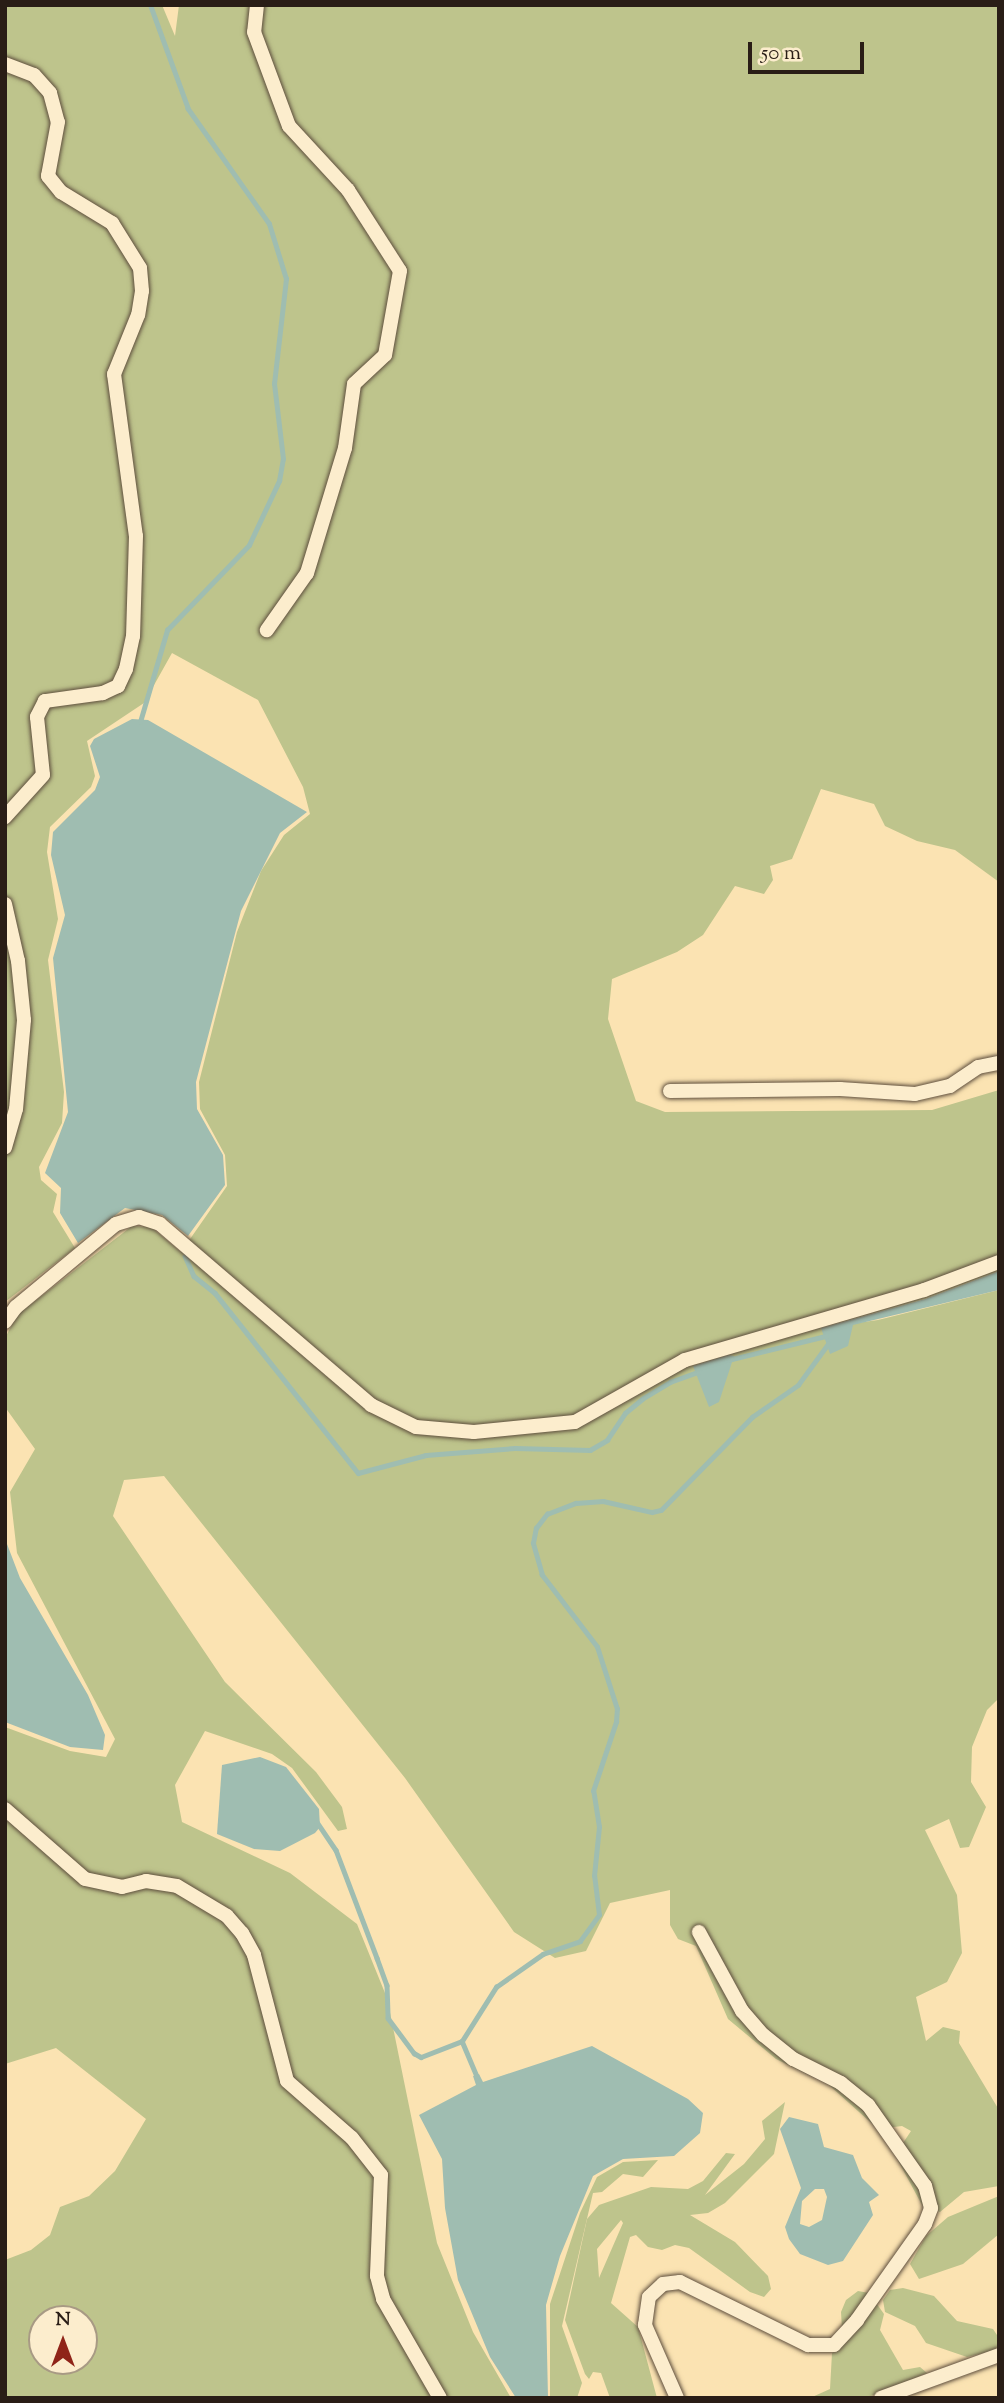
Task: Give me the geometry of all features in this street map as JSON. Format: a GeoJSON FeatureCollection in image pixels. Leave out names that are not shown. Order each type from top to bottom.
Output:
{"type":"FeatureCollection","features":[{"type":"Feature","properties":{"kind":"street"},"geometry":{"type":"LineString","coordinates":[[257,5],[254,32],[289,126],[348,190],[400,271],[385,355],[354,384],[345,448],[307,573],[267,630]]}},
{"type":"Feature","properties":{"kind":"street"},"geometry":{"type":"LineString","coordinates":[[5,64],[34,75],[50,93],[58,122],[48,176],[61,192],[113,223],[135,257],[142,290],[138,315],[114,374],[135,536],[133,636],[126,669],[118,686],[103,693],[45,701],[37,717],[43,775],[5,817]]}},
{"type":"Feature","properties":{"kind":"street"},"geometry":{"type":"LineString","coordinates":[[5,904],[18,961],[24,1020],[16,1109],[5,1147]]}},
{"type":"Feature","properties":{"kind":"street"},"geometry":{"type":"LineString","coordinates":[[670,1091],[840,1089],[915,1094],[950,1086],[978,1067],[999,1063]]}},
{"type":"Feature","properties":{"kind":"street"},"geometry":{"type":"LineString","coordinates":[[5,1322],[16,1307],[116,1224],[139,1217],[160,1224],[371,1405],[416,1427],[474,1432],[575,1422],[685,1360],[924,1290],[999,1262]]}},
{"type":"Feature","properties":{"kind":"street"},"geometry":{"type":"LineString","coordinates":[[5,1809],[85,1879],[122,1887],[146,1881],[177,1886],[227,1916],[242,1933],[254,1955],[287,2081],[365,2152],[381,2175],[377,2276],[383,2299],[440,2398]]}},
{"type":"Feature","properties":{"kind":"street"},"geometry":{"type":"LineString","coordinates":[[677,2398],[645,2325],[649,2297],[663,2284],[680,2282],[808,2345],[834,2345],[857,2320],[925,2224],[931,2208],[925,2186],[867,2105],[841,2083],[793,2059],[763,2035],[743,2011],[699,1932]]}},
{"type":"Feature","properties":{"kind":"street"},"geometry":{"type":"LineString","coordinates":[[881,2398],[999,2355]]}},
{"type":"Feature","properties":{"kind":"green space"},"geometry":{"type":"Polygon","coordinates":[[[5,5],[162,5],[175,36],[179,5],[999,5],[999,882],[955,850],[917,841],[885,826],[874,804],[821,789],[792,859],[770,866],[773,880],[764,894],[735,886],[703,935],[677,952],[612,979],[608,1019],[636,1101],[665,1112],[932,1110],[999,1090],[999,1271],[925,1299],[821,1328],[878,1320],[999,1290],[999,1698],[987,1710],[972,1747],[971,1782],[986,1807],[969,1847],[960,1848],[949,1819],[925,1830],[957,1895],[962,1953],[947,1982],[916,1997],[926,2041],[943,2027],[960,2031],[959,2043],[999,2110],[999,2186],[964,2192],[940,2212],[922,2205],[895,2155],[911,2131],[902,2126],[878,2129],[829,2085],[776,2059],[728,2019],[696,1946],[678,1939],[670,1925],[670,1890],[610,1903],[586,1951],[555,1958],[514,1932],[405,1778],[164,1476],[124,1480],[113,1516],[225,1682],[316,1772],[342,1807],[347,1829],[338,1831],[292,1768],[272,1754],[205,1731],[175,1785],[182,1822],[290,1873],[357,1924],[387,1998],[437,2243],[473,2332],[511,2398],[5,2398],[5,2260],[31,2250],[50,2235],[60,2207],[89,2196],[115,2171],[146,2119],[56,2048],[5,2064],[5,1727],[70,1751],[106,1757],[115,1739],[17,1553],[10,1492],[35,1449],[5,1407],[5,1338],[17,1315],[132,1226],[151,1227],[181,1252],[227,1186],[225,1155],[200,1109],[199,1082],[237,932],[261,871],[284,835],[310,814],[303,787],[258,700],[172,653],[144,703],[87,741],[95,776],[91,787],[50,827],[47,852],[58,919],[48,960],[64,1092],[62,1123],[39,1167],[41,1180],[57,1194],[53,1212],[75,1248],[5,1302],[5,5]]]}},
{"type":"Feature","properties":{"kind":"green space"},"geometry":{"type":"Polygon","coordinates":[[[785,2102],[774,2154],[725,2203],[708,2213],[690,2215],[735,2242],[768,2276],[771,2289],[764,2297],[750,2292],[689,2248],[675,2245],[662,2250],[648,2247],[636,2235],[630,2237],[611,2303],[638,2327],[657,2398],[610,2398],[601,2373],[593,2372],[589,2379],[585,2374],[565,2320],[587,2219],[599,2205],[651,2187],[688,2189],[703,2181],[726,2153],[735,2154],[705,2195],[744,2164],[765,2139],[762,2121],[785,2102]],[[621,2220],[597,2249],[599,2278],[623,2223],[621,2220]]]}},
{"type":"Feature","properties":{"kind":"green space"},"geometry":{"type":"Polygon","coordinates":[[[658,2160],[643,2177],[623,2174],[602,2192],[593,2193],[562,2326],[582,2383],[577,2398],[550,2398],[550,2304],[580,2213],[597,2177],[623,2162],[658,2160]]]}},
{"type":"Feature","properties":{"kind":"green space"},"geometry":{"type":"Polygon","coordinates":[[[999,2196],[999,2234],[963,2264],[919,2279],[910,2264],[926,2236],[948,2217],[999,2196]]]}},
{"type":"Feature","properties":{"kind":"green space"},"geometry":{"type":"Polygon","coordinates":[[[903,2288],[934,2296],[957,2321],[993,2329],[999,2338],[996,2350],[967,2357],[926,2343],[915,2326],[885,2312],[883,2300],[890,2290],[903,2288]]]}},
{"type":"Feature","properties":{"kind":"green space"},"geometry":{"type":"Polygon","coordinates":[[[858,2291],[869,2293],[884,2314],[880,2330],[903,2370],[920,2367],[927,2373],[866,2398],[810,2398],[830,2389],[832,2353],[843,2346],[841,2312],[846,2300],[858,2291]]]}},
{"type":"Feature","properties":{"kind":"shaded area"},"geometry":{"type":"Polygon","coordinates":[[[132,719],[148,720],[307,812],[280,833],[241,911],[196,1082],[197,1109],[223,1155],[225,1185],[188,1236],[162,1215],[125,1208],[78,1243],[60,1213],[61,1188],[45,1173],[68,1112],[53,958],[65,915],[51,855],[53,832],[95,790],[100,777],[90,746],[94,739],[132,719]]]}},
{"type":"Feature","properties":{"kind":"shaded area"},"geometry":{"type":"Polygon","coordinates":[[[999,1271],[999,1290],[853,1325],[848,1346],[830,1354],[821,1328],[925,1299],[999,1271]]]}},
{"type":"Feature","properties":{"kind":"shaded area"},"geometry":{"type":"Polygon","coordinates":[[[728,1355],[734,1356],[719,1402],[709,1407],[693,1366],[728,1355]]]}},
{"type":"Feature","properties":{"kind":"shaded area"},"geometry":{"type":"Polygon","coordinates":[[[5,1526],[7,1544],[20,1578],[88,1695],[105,1735],[103,1750],[70,1747],[5,1722],[5,1526]]]}},
{"type":"Feature","properties":{"kind":"shaded area"},"geometry":{"type":"Polygon","coordinates":[[[260,1757],[286,1767],[319,1809],[320,1827],[315,1833],[280,1851],[254,1849],[217,1834],[222,1765],[260,1757]]]}},
{"type":"Feature","properties":{"kind":"shaded area"},"geometry":{"type":"Polygon","coordinates":[[[592,2046],[688,2099],[703,2113],[700,2133],[674,2156],[623,2159],[593,2176],[560,2256],[546,2305],[548,2398],[516,2398],[490,2357],[458,2280],[445,2208],[442,2159],[419,2115],[476,2085],[473,2076],[479,2074],[483,2082],[592,2046]]]}},
{"type":"Feature","properties":{"kind":"shaded area"},"geometry":{"type":"Polygon","coordinates":[[[789,2117],[818,2124],[824,2147],[853,2155],[862,2178],[879,2195],[869,2202],[873,2215],[843,2261],[828,2265],[800,2254],[789,2239],[785,2227],[801,2188],[780,2129],[789,2117]],[[815,2189],[802,2201],[800,2224],[809,2227],[822,2220],[827,2197],[824,2189],[815,2189]]]}},
{"type":"Feature","properties":{"kind":"waterway"},"geometry":{"type":"LineString","coordinates":[[140,722],[167,630],[249,545],[279,481],[283,459],[274,384],[286,279],[269,224],[188,109],[150,5]]}},
{"type":"Feature","properties":{"kind":"waterway"},"geometry":{"type":"LineString","coordinates":[[185,1256],[194,1276],[215,1293],[358,1473],[426,1455],[515,1448],[590,1450],[607,1440],[625,1413],[642,1399],[670,1382],[698,1372]]}},
{"type":"Feature","properties":{"kind":"waterway"},"geometry":{"type":"LineString","coordinates":[[728,1360],[826,1336]]}},
{"type":"Feature","properties":{"kind":"waterway"},"geometry":{"type":"LineString","coordinates":[[317,1822],[336,1850],[387,1985],[388,2018],[414,2053],[421,2057],[462,2041],[496,1987],[543,1954],[580,1941],[599,1915],[594,1876],[599,1827],[593,1791],[616,1722],[617,1709],[597,1647],[542,1575],[533,1543],[536,1528],[547,1514],[576,1503],[603,1501],[652,1512],[661,1510],[752,1417],[798,1385],[828,1344]]}},
{"type":"Feature","properties":{"kind":"waterway"},"geometry":{"type":"LineString","coordinates":[[462,2041],[477,2077]]}}]}
